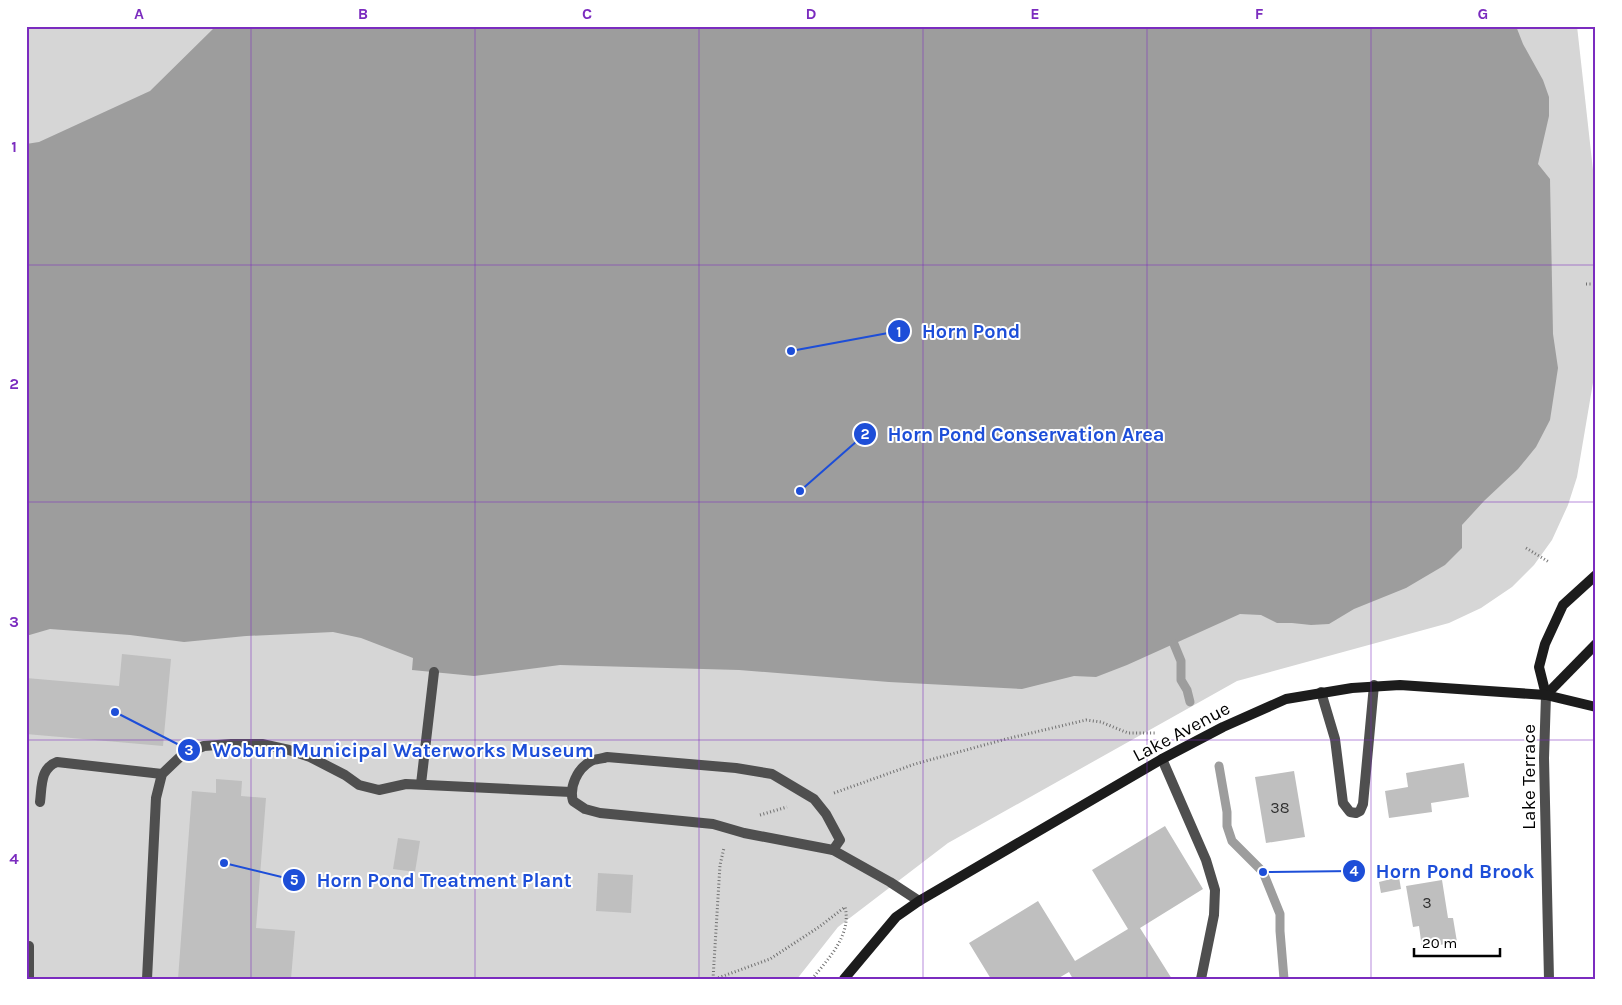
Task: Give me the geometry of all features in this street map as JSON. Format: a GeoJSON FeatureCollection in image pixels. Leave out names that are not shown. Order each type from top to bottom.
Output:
{"type":"FeatureCollection","features":[{"type":"Feature","properties":{"kind":"street"},"geometry":{"type":"LineString","coordinates":[[1596,575],[1563,605],[1545,644],[1538,668],[1546,695],[1596,644]]}},
{"type":"Feature","properties":{"kind":"street"},"geometry":{"type":"LineString","coordinates":[[421,784],[434,672]]}},
{"type":"Feature","properties":{"kind":"street"},"geometry":{"type":"LineString","coordinates":[[1321,692],[1335,739],[1343,803],[1350,812],[1356,813],[1360,811],[1363,804],[1374,686]]}},
{"type":"Feature","properties":{"kind":"street","name":"Lake Avenue"},"geometry":{"type":"LineString","coordinates":[[844,979],[896,917],[919,901],[1162,758],[1286,699],[1321,692],[1374,686],[1415,686],[1546,695],[1596,706]]}},
{"type":"Feature","properties":{"kind":"street","name":"Lake Terrace"},"geometry":{"type":"LineString","coordinates":[[1546,695],[1544,758],[1549,979]]}},
{"type":"Feature","properties":{"kind":"street"},"geometry":{"type":"LineString","coordinates":[[147,979],[156,798],[162,774],[182,755],[204,746],[262,744],[310,757],[345,775],[359,785],[379,790],[406,784],[421,784],[571,792]]}},
{"type":"Feature","properties":{"kind":"street"},"geometry":{"type":"LineString","coordinates":[[834,850],[840,840],[826,814],[814,799],[772,774],[736,768],[607,757],[590,762],[574,781],[571,792],[573,801],[585,809],[600,813],[713,824],[744,833],[834,850],[919,901]]}},
{"type":"Feature","properties":{"kind":"street"},"geometry":{"type":"LineString","coordinates":[[1162,758],[1206,860],[1215,890],[1214,914],[1201,979]]}},
{"type":"Feature","properties":{"kind":"street"},"geometry":{"type":"LineString","coordinates":[[40,802],[44,772],[50,764],[56,762],[162,774]]}},
{"type":"Feature","properties":{"kind":"street"},"geometry":{"type":"LineString","coordinates":[[29,946],[29,979]]}},
{"type":"Feature","properties":{"kind":"path"},"geometry":{"type":"LineString","coordinates":[[1586,284],[1596,284]]}},
{"type":"Feature","properties":{"kind":"path"},"geometry":{"type":"LineString","coordinates":[[1526,548],[1549,562]]}},
{"type":"Feature","properties":{"kind":"path"},"geometry":{"type":"LineString","coordinates":[[812,979],[838,945],[847,914],[845,907],[819,927],[770,959],[714,979],[720,865],[723,848],[744,833],[757,816],[814,799],[915,764],[1006,739],[1086,720],[1101,722],[1128,733],[1156,733]]}},
{"type":"Feature","properties":{"kind":"shaded area"},"geometry":{"type":"Polygon","coordinates":[[[26,26],[1577,26],[1596,197],[1596,365],[1577,477],[1568,505],[1552,540],[1534,565],[1512,587],[1481,608],[1449,623],[1237,681],[948,843],[838,927],[797,979],[26,979],[26,26]]]}},
{"type":"Feature","properties":{"kind":"shaded area"},"geometry":{"type":"Polygon","coordinates":[[[216,26],[1516,26],[1523,44],[1543,80],[1549,97],[1549,116],[1538,164],[1550,179],[1553,334],[1558,368],[1550,420],[1536,447],[1518,469],[1462,525],[1462,548],[1445,565],[1406,588],[1354,609],[1329,624],[1277,623],[1261,615],[1240,614],[1096,677],[1074,676],[1022,689],[889,682],[739,670],[560,665],[474,676],[412,670],[413,658],[361,638],[333,632],[246,636],[184,642],[130,635],[50,629],[26,636],[26,144],[39,142],[150,91],[216,26]]]}},
{"type":"Feature","properties":{"kind":"building"},"geometry":{"type":"Polygon","coordinates":[[[122,654],[171,659],[163,746],[26,734],[26,678],[119,686],[122,654]]]}},
{"type":"Feature","properties":{"kind":"building"},"geometry":{"type":"Polygon","coordinates":[[[1464,763],[1469,797],[1431,803],[1432,812],[1389,818],[1385,791],[1408,787],[1406,773],[1464,763]]]}},
{"type":"Feature","properties":{"kind":"building"},"geometry":{"type":"Polygon","coordinates":[[[1294,771],[1305,837],[1266,843],[1255,777],[1294,771]]]}},
{"type":"Feature","properties":{"kind":"building"},"geometry":{"type":"Polygon","coordinates":[[[216,779],[242,781],[241,796],[266,798],[256,928],[295,931],[291,979],[178,979],[192,791],[216,793],[216,779]]]}},
{"type":"Feature","properties":{"kind":"building"},"geometry":{"type":"Polygon","coordinates":[[[1165,826],[1203,889],[1140,928],[1172,979],[1073,979],[1069,972],[1057,979],[991,979],[969,943],[1038,901],[1075,961],[1128,929],[1092,870],[1165,826]]]}},
{"type":"Feature","properties":{"kind":"building"},"geometry":{"type":"Polygon","coordinates":[[[398,838],[420,841],[415,872],[393,869],[398,838]]]}},
{"type":"Feature","properties":{"kind":"building"},"geometry":{"type":"Polygon","coordinates":[[[598,873],[633,875],[631,913],[596,911],[598,873]]]}},
{"type":"Feature","properties":{"kind":"building"},"geometry":{"type":"Polygon","coordinates":[[[1399,877],[1401,889],[1381,893],[1379,882],[1399,877]]]}},
{"type":"Feature","properties":{"kind":"building"},"geometry":{"type":"Polygon","coordinates":[[[1442,880],[1448,918],[1453,918],[1457,942],[1422,948],[1419,926],[1413,927],[1406,886],[1442,880]]]}},
{"type":"Feature","properties":{"kind":"waterway"},"geometry":{"type":"LineString","coordinates":[[1174,644],[1181,661],[1181,680],[1187,690],[1190,702]]}},
{"type":"Feature","properties":{"kind":"waterway"},"geometry":{"type":"LineString","coordinates":[[1219,766],[1227,812],[1227,826],[1232,841],[1263,872],[1280,914],[1284,979]]}},
{"type":"Feature","properties":{"kind":"place","name":"Horn Pond"},"geometry":{"type":"Point","coordinates":[791,351]}},
{"type":"Feature","properties":{"kind":"place","name":"Horn Pond Conservation Area"},"geometry":{"type":"Point","coordinates":[800,491]}},
{"type":"Feature","properties":{"kind":"place","name":"Woburn Municipal Waterworks Museum"},"geometry":{"type":"Point","coordinates":[115,712]}},
{"type":"Feature","properties":{"kind":"place","name":"Horn Pond Treatment Plant"},"geometry":{"type":"Point","coordinates":[224,863]}},
{"type":"Feature","properties":{"kind":"place","name":"Horn Pond Brook"},"geometry":{"type":"Point","coordinates":[1263,872]}}]}
